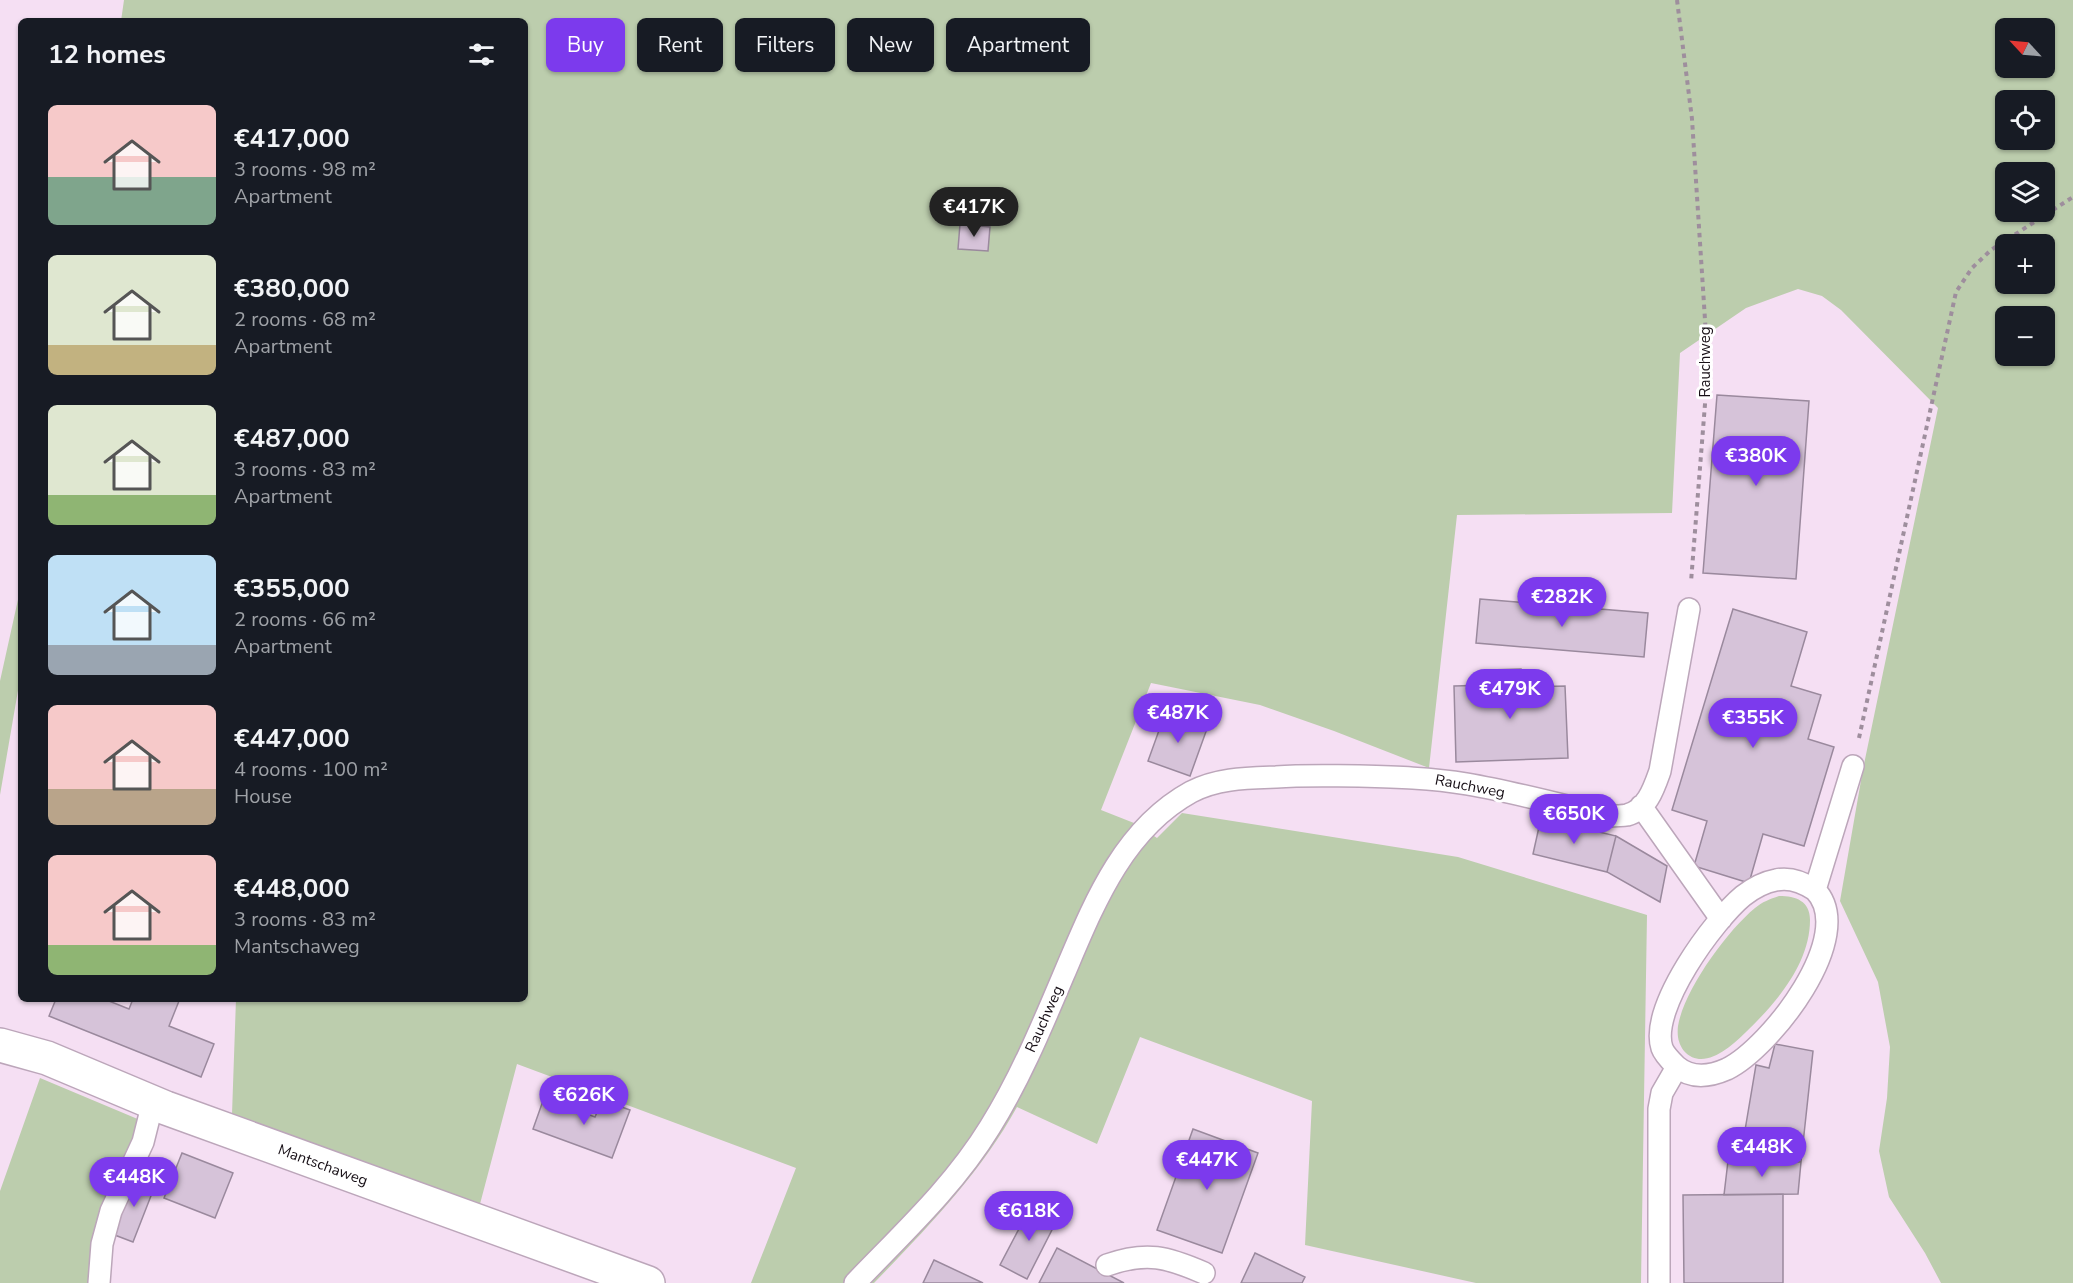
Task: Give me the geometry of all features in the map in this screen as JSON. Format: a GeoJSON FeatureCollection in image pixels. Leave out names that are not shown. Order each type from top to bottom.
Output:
{"type":"FeatureCollection","features":[{"type":"Feature","properties":{"kind":"street","name":"Mantschaweg"},"geometry":{"type":"LineString","coordinates":[[0,1045],[47,1059],[153,1102],[648,1283]]}},
{"type":"Feature","properties":{"kind":"lane"},"geometry":{"type":"LineString","coordinates":[[1689,609],[1660,771],[1653,794],[1641,806],[1720,919]]}},
{"type":"Feature","properties":{"kind":"lane"},"geometry":{"type":"LineString","coordinates":[[1815,890],[1853,766]]}},
{"type":"Feature","properties":{"kind":"lane","name":"Rauchweg"},"geometry":{"type":"LineString","coordinates":[[855,1283],[941,1193],[990,1128],[1014,1085],[1096,900],[1118,861],[1142,831],[1174,802],[1192,791],[1212,783],[1298,775],[1428,778],[1468,784],[1608,816],[1628,815],[1641,806]]}},
{"type":"Feature","properties":{"kind":"lane"},"geometry":{"type":"LineString","coordinates":[[1789,879],[1801,882],[1815,890],[1826,906],[1827,934],[1811,977],[1794,1002],[1756,1046],[1728,1068],[1702,1076],[1689,1074],[1677,1067],[1662,1048],[1661,1038],[1667,1002],[1702,943],[1720,919],[1743,896],[1776,880],[1789,879]]}},
{"type":"Feature","properties":{"kind":"lane"},"geometry":{"type":"LineString","coordinates":[[1659,1283],[1659,1108],[1662,1093],[1677,1067]]}},
{"type":"Feature","properties":{"kind":"lane"},"geometry":{"type":"LineString","coordinates":[[99,1283],[102,1244],[111,1211],[143,1142],[153,1102]]}},
{"type":"Feature","properties":{"kind":"lane"},"geometry":{"type":"LineString","coordinates":[[1107,1265],[1122,1260],[1150,1257],[1173,1260],[1204,1273]]}},
{"type":"Feature","properties":{"kind":"path","name":"Rauchweg"},"geometry":{"type":"LineString","coordinates":[[1677,0],[1692,119],[1708,366],[1689,609]]}},
{"type":"Feature","properties":{"kind":"path"},"geometry":{"type":"LineString","coordinates":[[1853,766],[1956,292],[1972,268],[1991,250],[2073,197]]}},
{"type":"Feature","properties":{"kind":"green space"},"geometry":{"type":"Polygon","coordinates":[[[124,0],[2073,0],[2073,1283],[1941,1283],[1925,1253],[1889,1197],[1879,1151],[1887,1098],[1890,1047],[1878,982],[1840,901],[1863,769],[1938,408],[1841,310],[1822,296],[1798,289],[1746,308],[1680,353],[1672,513],[1457,515],[1429,768],[1260,705],[1151,683],[1101,810],[1134,823],[1157,838],[1182,813],[1458,857],[1647,915],[1641,1283],[1476,1283],[1305,1245],[1312,1101],[1140,1037],[1097,1144],[1017,1107],[986,1155],[952,1200],[874,1283],[751,1283],[796,1168],[517,1064],[480,1204],[232,1114],[236,1002],[528,1002],[528,18],[121,18],[124,0]]]}},
{"type":"Feature","properties":{"kind":"green space"},"geometry":{"type":"Polygon","coordinates":[[[18,600],[18,690],[0,795],[0,681],[18,600]]]}},
{"type":"Feature","properties":{"kind":"green space"},"geometry":{"type":"Polygon","coordinates":[[[1779,896],[1801,901],[1808,908],[1810,920],[1808,936],[1798,967],[1769,1008],[1733,1044],[1708,1058],[1692,1057],[1680,1045],[1678,1026],[1682,1012],[1698,979],[1720,946],[1744,918],[1760,904],[1779,896]]]}},
{"type":"Feature","properties":{"kind":"green space"},"geometry":{"type":"Polygon","coordinates":[[[40,1078],[140,1120],[90,1283],[0,1283],[0,1191],[40,1078]]]}},
{"type":"Feature","properties":{"kind":"building"},"geometry":{"type":"Polygon","coordinates":[[[960,224],[990,227],[988,251],[958,249],[960,224]]]}},
{"type":"Feature","properties":{"kind":"building"},"geometry":{"type":"Polygon","coordinates":[[[1717,395],[1809,401],[1796,579],[1703,573],[1717,395]]]}},
{"type":"Feature","properties":{"kind":"building"},"geometry":{"type":"Polygon","coordinates":[[[1480,599],[1648,613],[1644,657],[1476,643],[1480,599]]]}},
{"type":"Feature","properties":{"kind":"building"},"geometry":{"type":"Polygon","coordinates":[[[1733,609],[1807,632],[1791,686],[1821,695],[1808,739],[1834,747],[1804,846],[1763,834],[1749,883],[1694,866],[1707,821],[1672,810],[1733,609]]]}},
{"type":"Feature","properties":{"kind":"building"},"geometry":{"type":"Polygon","coordinates":[[[1521,669],[1522,687],[1565,686],[1568,758],[1456,762],[1454,686],[1491,685],[1490,670],[1521,669]]]}},
{"type":"Feature","properties":{"kind":"building"},"geometry":{"type":"Polygon","coordinates":[[[1166,711],[1208,726],[1190,776],[1148,761],[1166,711]]]}},
{"type":"Feature","properties":{"kind":"building"},"geometry":{"type":"Polygon","coordinates":[[[1541,818],[1616,836],[1607,872],[1533,854],[1541,818]]]}},
{"type":"Feature","properties":{"kind":"building"},"geometry":{"type":"Polygon","coordinates":[[[1616,836],[1667,866],[1660,902],[1607,872],[1616,836]]]}},
{"type":"Feature","properties":{"kind":"building"},"geometry":{"type":"Polygon","coordinates":[[[55,1002],[112,1002],[129,1009],[132,1002],[179,1002],[169,1026],[214,1044],[201,1077],[49,1016],[55,1002]]]}},
{"type":"Feature","properties":{"kind":"building"},"geometry":{"type":"Polygon","coordinates":[[[1775,1044],[1813,1051],[1801,1162],[1728,1161],[1731,1147],[1742,1148],[1756,1065],[1769,1068],[1775,1044]]]}},
{"type":"Feature","properties":{"kind":"building"},"geometry":{"type":"Polygon","coordinates":[[[544,1098],[595,1117],[602,1100],[630,1110],[612,1158],[533,1129],[544,1098]]]}},
{"type":"Feature","properties":{"kind":"building"},"geometry":{"type":"Polygon","coordinates":[[[1193,1129],[1258,1153],[1222,1253],[1157,1230],[1193,1129]]]}},
{"type":"Feature","properties":{"kind":"building"},"geometry":{"type":"Polygon","coordinates":[[[182,1153],[233,1173],[215,1218],[164,1198],[182,1153]]]}},
{"type":"Feature","properties":{"kind":"building"},"geometry":{"type":"Polygon","coordinates":[[[1728,1161],[1801,1162],[1798,1194],[1724,1195],[1728,1161]]]}},
{"type":"Feature","properties":{"kind":"building"},"geometry":{"type":"Polygon","coordinates":[[[134,1175],[156,1183],[133,1242],[112,1234],[134,1175]]]}},
{"type":"Feature","properties":{"kind":"building"},"geometry":{"type":"Polygon","coordinates":[[[1783,1194],[1783,1283],[1684,1283],[1683,1195],[1783,1194]]]}},
{"type":"Feature","properties":{"kind":"building"},"geometry":{"type":"Polygon","coordinates":[[[1032,1204],[1058,1218],[1027,1279],[1000,1265],[1032,1204]]]}},
{"type":"Feature","properties":{"kind":"building"},"geometry":{"type":"Polygon","coordinates":[[[1057,1248],[1124,1283],[1039,1283],[1057,1248]]]}},
{"type":"Feature","properties":{"kind":"building"},"geometry":{"type":"Polygon","coordinates":[[[1255,1253],[1305,1277],[1302,1283],[1241,1283],[1255,1253]]]}},
{"type":"Feature","properties":{"kind":"building"},"geometry":{"type":"Polygon","coordinates":[[[934,1260],[983,1283],[923,1283],[934,1260]]]}}]}
